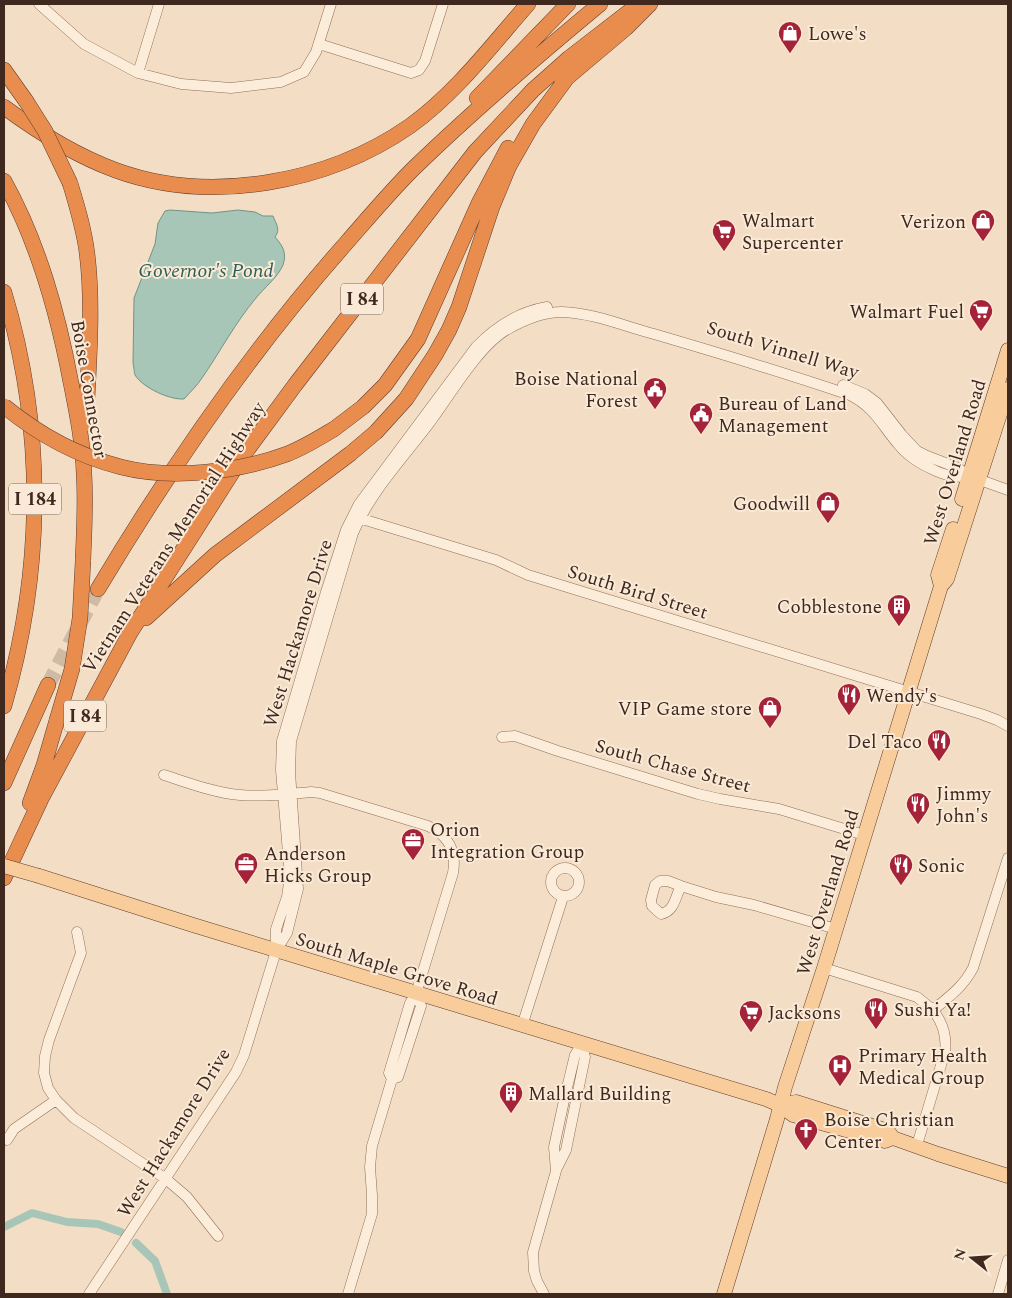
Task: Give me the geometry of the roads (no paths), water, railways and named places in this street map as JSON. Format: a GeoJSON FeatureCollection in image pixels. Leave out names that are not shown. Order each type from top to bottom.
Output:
{"type":"FeatureCollection","features":[{"type":"Feature","properties":{"kind":"highway"},"geometry":{"type":"LineString","coordinates":[[4,107],[68,150],[115,170],[165,184],[216,187],[266,182],[316,172],[363,153],[410,125],[456,87],[528,4]]}},
{"type":"Feature","properties":{"kind":"highway"},"geometry":{"type":"LineString","coordinates":[[412,170],[454,121],[568,4]]}},
{"type":"Feature","properties":{"kind":"highway","name":"Vietnam Veterans Memorial Highway"},"geometry":{"type":"LineString","coordinates":[[98,589],[141,516],[225,393],[318,275],[412,170],[519,71],[600,4]]}},
{"type":"Feature","properties":{"kind":"highway","name":"Vietnam Veterans Memorial Highway"},"geometry":{"type":"LineString","coordinates":[[4,878],[41,799],[130,633],[242,457],[300,378],[475,152],[533,90],[569,58],[639,4]]}},
{"type":"Feature","properties":{"kind":"highway"},"geometry":{"type":"LineString","coordinates":[[4,406],[26,423],[61,444],[91,458],[123,468],[158,472],[190,473],[247,466],[288,454],[334,429],[363,407],[385,385],[418,339],[479,203],[502,158],[527,120],[569,75],[626,28],[650,4]]}},
{"type":"Feature","properties":{"kind":"highway"},"geometry":{"type":"LineString","coordinates":[[4,70],[26,100],[45,131],[70,183],[87,253],[90,301],[84,473]]}},
{"type":"Feature","properties":{"kind":"highway"},"geometry":{"type":"LineString","coordinates":[[130,633],[215,555],[350,454],[376,432],[406,399],[449,330],[492,207],[509,166],[533,124],[569,75]]}},
{"type":"Feature","properties":{"kind":"highway"},"geometry":{"type":"LineString","coordinates":[[4,102],[24,122]]}},
{"type":"Feature","properties":{"kind":"highway","name":"Boise Connector"},"geometry":{"type":"LineString","coordinates":[[4,181],[29,234],[46,280],[59,325],[81,430],[84,473],[80,618],[72,669],[44,765],[4,872]]}},
{"type":"Feature","properties":{"kind":"highway","name":"I 184"},"geometry":{"type":"LineString","coordinates":[[4,292],[12,321],[31,422],[35,514],[31,574],[20,642],[4,706]]}},
{"type":"Feature","properties":{"kind":"highway","name":"I 84"},"geometry":{"type":"LineString","coordinates":[[4,783],[48,685]]}},
{"type":"Feature","properties":{"kind":"main road","name":"West Overland Road"},"geometry":{"type":"LineString","coordinates":[[974,478],[1008,350]]}},
{"type":"Feature","properties":{"kind":"main road","name":"West Overland Road"},"geometry":{"type":"LineString","coordinates":[[724,1294],[796,1050],[824,968],[941,586],[938,575],[1008,389]]}},
{"type":"Feature","properties":{"kind":"main road","name":"South Maple Grove Road"},"geometry":{"type":"LineString","coordinates":[[4,866],[780,1105],[796,1102],[888,1131],[893,1138],[1008,1176]]}},
{"type":"Feature","properties":{"kind":"street"},"geometry":{"type":"LineString","coordinates":[[54,4],[43,8],[84,44],[138,72],[181,84],[231,88],[281,82],[304,72],[316,52],[331,4]]}},
{"type":"Feature","properties":{"kind":"street"},"geometry":{"type":"LineString","coordinates":[[138,72],[160,4]]}},
{"type":"Feature","properties":{"kind":"street"},"geometry":{"type":"LineString","coordinates":[[319,44],[411,73],[420,70],[425,61],[443,4]]}},
{"type":"Feature","properties":{"kind":"street","name":"South Vinnell Way"},"geometry":{"type":"LineString","coordinates":[[468,363],[498,335],[522,322],[539,316],[563,312],[635,326],[850,395],[871,408],[898,445],[910,457],[924,466],[953,477],[974,478],[1008,490]]}},
{"type":"Feature","properties":{"kind":"street","name":"West Hackamore Drive"},"geometry":{"type":"LineString","coordinates":[[287,794],[292,733],[359,518],[409,444],[468,363]]}},
{"type":"Feature","properties":{"kind":"street","name":"West Hackamore Drive"},"geometry":{"type":"LineString","coordinates":[[89,1294],[236,1072],[244,1055],[276,951],[287,932],[298,889],[281,754],[287,722],[346,530],[359,504],[409,444]]}},
{"type":"Feature","properties":{"kind":"street","name":"South Bird Street"},"geometry":{"type":"LineString","coordinates":[[359,518],[496,560],[537,578],[909,691],[997,720],[1008,726]]}},
{"type":"Feature","properties":{"kind":"street","name":"South Chase Street"},"geometry":{"type":"LineString","coordinates":[[502,737],[516,736],[558,751],[698,794],[778,809],[864,835]]}},
{"type":"Feature","properties":{"kind":"street"},"geometry":{"type":"LineString","coordinates":[[164,775],[226,793],[252,796],[320,793],[436,829],[448,841],[454,856],[453,873],[416,994],[421,1006],[398,1076],[392,1079],[372,1146],[370,1167],[372,1214],[348,1294]]}},
{"type":"Feature","properties":{"kind":"street"},"geometry":{"type":"LineString","coordinates":[[933,1010],[958,991],[973,968],[1008,858]]}},
{"type":"Feature","properties":{"kind":"street"},"geometry":{"type":"LineString","coordinates":[[681,886],[716,897],[754,904],[836,929]]}},
{"type":"Feature","properties":{"kind":"street"},"geometry":{"type":"LineString","coordinates":[[522,1026],[562,897]]}},
{"type":"Feature","properties":{"kind":"street"},"geometry":{"type":"LineString","coordinates":[[77,932],[81,953],[49,1040],[45,1056],[44,1073],[48,1088],[56,1100],[74,1118],[166,1179],[187,1196],[218,1236]]}},
{"type":"Feature","properties":{"kind":"street"},"geometry":{"type":"LineString","coordinates":[[824,968],[917,997],[933,1010],[943,1028],[946,1044],[945,1052],[917,1145]]}},
{"type":"Feature","properties":{"kind":"street"},"geometry":{"type":"LineString","coordinates":[[544,1294],[535,1273],[533,1252],[556,1171],[554,1147],[565,1096],[575,1055],[582,1044]]}},
{"type":"Feature","properties":{"kind":"street"},"geometry":{"type":"LineString","coordinates":[[7,1140],[14,1129],[56,1100]]}},
{"type":"Feature","properties":{"kind":"street"},"geometry":{"type":"LineString","coordinates":[[998,1294],[1008,1260]]}},
{"type":"Feature","properties":{"kind":"water","name":"Governor's Pond"},"geometry":{"type":"Polygon","coordinates":[[[238,210],[255,212],[263,216],[273,216],[278,229],[275,237],[284,253],[283,265],[278,274],[248,308],[200,381],[184,399],[172,398],[150,389],[135,375],[133,363],[134,298],[155,244],[158,223],[165,211],[212,213],[238,210]]]}},
{"type":"Feature","properties":{"kind":"waterway"},"geometry":{"type":"LineString","coordinates":[[4,1227],[32,1213],[67,1222],[98,1224],[121,1232]]}},
{"type":"Feature","properties":{"kind":"waterway"},"geometry":{"type":"LineString","coordinates":[[136,1243],[155,1261],[167,1294]]}},
{"type":"Feature","properties":{"kind":"tunnel"},"geometry":{"type":"LineString","coordinates":[[48,685],[98,589]]}},
{"type":"Feature","properties":{"kind":"place","name":"Lowe's"},"geometry":{"type":"Point","coordinates":[790,54]}},
{"type":"Feature","properties":{"kind":"place","name":"Verizon"},"geometry":{"type":"Point","coordinates":[983,242]}},
{"type":"Feature","properties":{"kind":"place","name":"Walmart Supercenter"},"geometry":{"type":"Point","coordinates":[724,252]}},
{"type":"Feature","properties":{"kind":"place","name":"Walmart Fuel"},"geometry":{"type":"Point","coordinates":[981,332]}},
{"type":"Feature","properties":{"kind":"place","name":"Boise National Forest"},"geometry":{"type":"Point","coordinates":[655,410]}},
{"type":"Feature","properties":{"kind":"place","name":"Bureau of Land Management"},"geometry":{"type":"Point","coordinates":[701,435]}},
{"type":"Feature","properties":{"kind":"place","name":"Goodwill"},"geometry":{"type":"Point","coordinates":[828,524]}},
{"type":"Feature","properties":{"kind":"place","name":"Cobblestone"},"geometry":{"type":"Point","coordinates":[899,627]}},
{"type":"Feature","properties":{"kind":"place","name":"Wendy's"},"geometry":{"type":"Point","coordinates":[849,716]}},
{"type":"Feature","properties":{"kind":"place","name":"VIP Game store"},"geometry":{"type":"Point","coordinates":[770,729]}},
{"type":"Feature","properties":{"kind":"place","name":"Del Taco"},"geometry":{"type":"Point","coordinates":[939,762]}},
{"type":"Feature","properties":{"kind":"place","name":"Jimmy John's"},"geometry":{"type":"Point","coordinates":[918,825]}},
{"type":"Feature","properties":{"kind":"place","name":"Orion Integration Group"},"geometry":{"type":"Point","coordinates":[413,861]}},
{"type":"Feature","properties":{"kind":"place","name":"Anderson Hicks Group"},"geometry":{"type":"Point","coordinates":[246,885]}},
{"type":"Feature","properties":{"kind":"place","name":"Sonic"},"geometry":{"type":"Point","coordinates":[901,886]}},
{"type":"Feature","properties":{"kind":"place","name":"Sushi Ya!"},"geometry":{"type":"Point","coordinates":[876,1030]}},
{"type":"Feature","properties":{"kind":"place","name":"Jacksons"},"geometry":{"type":"Point","coordinates":[751,1033]}},
{"type":"Feature","properties":{"kind":"place","name":"Primary Health Medical Group"},"geometry":{"type":"Point","coordinates":[840,1087]}},
{"type":"Feature","properties":{"kind":"place","name":"Mallard Building"},"geometry":{"type":"Point","coordinates":[511,1114]}},
{"type":"Feature","properties":{"kind":"place","name":"Boise Christian Center"},"geometry":{"type":"Point","coordinates":[806,1151]}}]}
